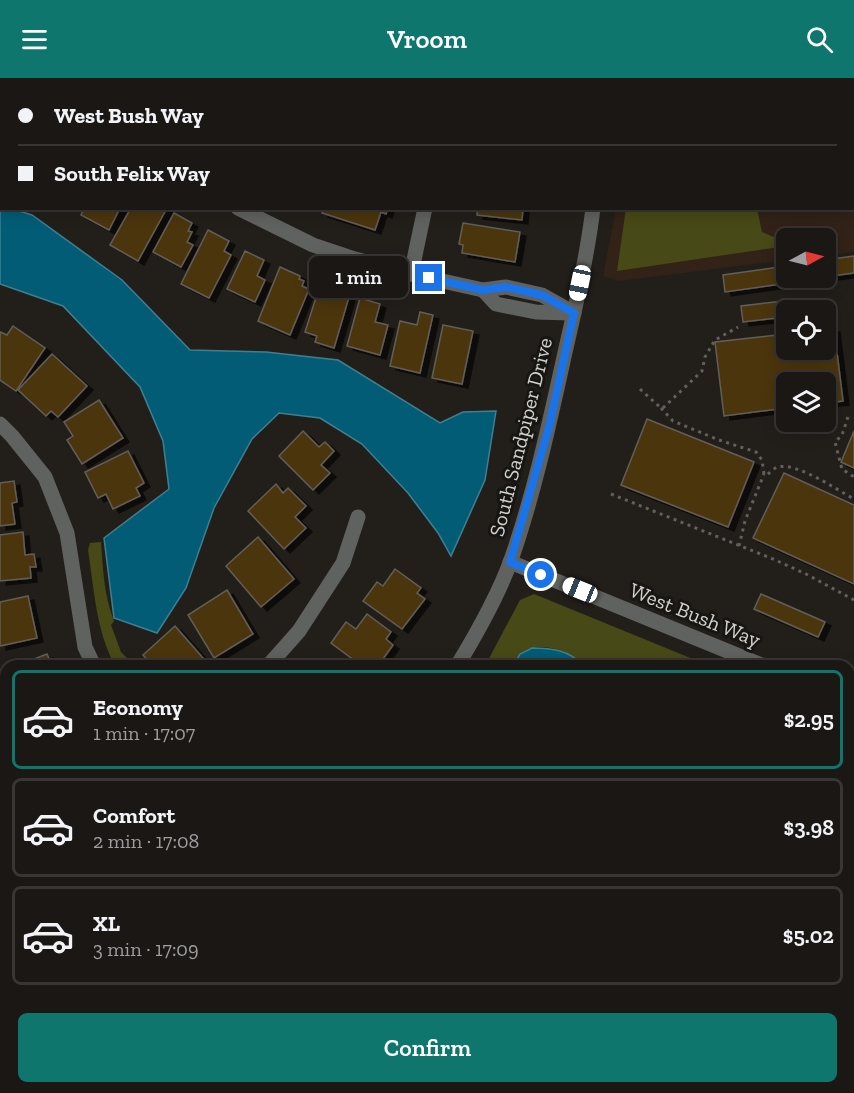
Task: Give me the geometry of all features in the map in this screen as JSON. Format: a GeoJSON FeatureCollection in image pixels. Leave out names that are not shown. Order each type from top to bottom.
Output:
{"type":"FeatureCollection","features":[{"type":"Feature","properties":{"kind":"street"},"geometry":{"type":"LineString","coordinates":[[242,210],[313,245],[411,274],[483,290],[506,287],[542,295],[574,313]]}},
{"type":"Feature","properties":{"kind":"street"},"geometry":{"type":"LineString","coordinates":[[411,274],[425,210]]}},
{"type":"Feature","properties":{"kind":"street","name":"South Sandpiper Drive"},"geometry":{"type":"LineString","coordinates":[[460,660],[484,618],[510,562],[549,427],[574,313],[593,210]]}},
{"type":"Feature","properties":{"kind":"street"},"geometry":{"type":"LineString","coordinates":[[0,424],[45,477],[67,533],[85,647],[91,660]]}},
{"type":"Feature","properties":{"kind":"street"},"geometry":{"type":"LineString","coordinates":[[273,660],[299,631],[343,563],[358,517]]}},
{"type":"Feature","properties":{"kind":"street","name":"West Bush Way"},"geometry":{"type":"LineString","coordinates":[[510,562],[749,660]]}},
{"type":"Feature","properties":{"kind":"path"},"geometry":{"type":"LineString","coordinates":[[661,408],[702,371],[705,357],[715,340],[738,327]]}},
{"type":"Feature","properties":{"kind":"path"},"geometry":{"type":"LineString","coordinates":[[640,389],[673,421],[756,452],[762,460],[764,474],[745,521],[739,546]]}},
{"type":"Feature","properties":{"kind":"path"},"geometry":{"type":"LineString","coordinates":[[848,417],[842,435],[835,442],[842,469],[854,477]]}},
{"type":"Feature","properties":{"kind":"path"},"geometry":{"type":"LineString","coordinates":[[764,474],[767,475],[777,467],[789,466],[854,499]]}},
{"type":"Feature","properties":{"kind":"path"},"geometry":{"type":"LineString","coordinates":[[611,494],[806,574],[854,600]]}},
{"type":"Feature","properties":{"kind":"shaded area"},"geometry":{"type":"Polygon","coordinates":[[[616,210],[854,210],[854,252],[836,254],[836,228],[776,228],[776,261],[619,281],[603,276],[616,210]]]}},
{"type":"Feature","properties":{"kind":"shaded area"},"geometry":{"type":"Polygon","coordinates":[[[626,210],[757,210],[762,232],[776,238],[776,247],[617,271],[626,210]]]}},
{"type":"Feature","properties":{"kind":"shaded area"},"geometry":{"type":"Polygon","coordinates":[[[101,542],[106,592],[114,621],[111,625],[121,652],[129,660],[112,660],[104,638],[88,550],[90,543],[101,542]]]}},
{"type":"Feature","properties":{"kind":"shaded area"},"geometry":{"type":"Polygon","coordinates":[[[534,594],[695,660],[577,660],[554,649],[536,647],[518,656],[516,660],[488,660],[520,600],[534,594]]]}},
{"type":"Feature","properties":{"kind":"water"},"geometry":{"type":"Polygon","coordinates":[[[0,210],[16,210],[32,215],[122,280],[190,350],[266,352],[338,360],[440,423],[463,412],[496,411],[485,480],[451,556],[438,533],[408,493],[362,444],[320,418],[279,413],[252,439],[214,508],[186,588],[157,633],[114,618],[104,538],[169,489],[163,441],[140,387],[63,306],[0,284],[0,210]]]}},
{"type":"Feature","properties":{"kind":"water"},"geometry":{"type":"Polygon","coordinates":[[[532,648],[546,649],[566,653],[577,660],[516,660],[520,654],[532,648]]]}},
{"type":"Feature","properties":{"kind":"building"},"geometry":{"type":"Polygon","coordinates":[[[83,210],[119,210],[109,230],[81,215],[83,210]]]}},
{"type":"Feature","properties":{"kind":"building"},"geometry":{"type":"Polygon","coordinates":[[[130,210],[166,210],[138,261],[110,245],[130,210]]]}},
{"type":"Feature","properties":{"kind":"building"},"geometry":{"type":"Polygon","coordinates":[[[323,210],[387,210],[386,214],[381,212],[375,230],[322,213],[323,210]]]}},
{"type":"Feature","properties":{"kind":"building"},"geometry":{"type":"Polygon","coordinates":[[[477,210],[523,210],[522,220],[477,215],[477,210]]]}},
{"type":"Feature","properties":{"kind":"building"},"geometry":{"type":"Polygon","coordinates":[[[174,213],[192,223],[188,231],[192,232],[187,242],[193,245],[181,267],[153,252],[174,213]]]}},
{"type":"Feature","properties":{"kind":"building"},"geometry":{"type":"Polygon","coordinates":[[[463,223],[520,232],[515,262],[462,253],[463,245],[459,244],[463,223]]]}},
{"type":"Feature","properties":{"kind":"building"},"geometry":{"type":"Polygon","coordinates":[[[208,230],[229,241],[224,251],[231,255],[209,298],[181,284],[208,230]]]}},
{"type":"Feature","properties":{"kind":"building"},"geometry":{"type":"Polygon","coordinates":[[[245,251],[264,260],[257,276],[265,280],[255,302],[227,289],[245,251]]]}},
{"type":"Feature","properties":{"kind":"building"},"geometry":{"type":"Polygon","coordinates":[[[854,256],[854,273],[836,275],[836,258],[854,256]]]}},
{"type":"Feature","properties":{"kind":"building"},"geometry":{"type":"Polygon","coordinates":[[[280,267],[300,276],[299,279],[304,281],[302,286],[309,289],[290,335],[258,321],[280,267]]]}},
{"type":"Feature","properties":{"kind":"building"},"geometry":{"type":"Polygon","coordinates":[[[776,267],[776,285],[725,292],[723,275],[776,267]]]}},
{"type":"Feature","properties":{"kind":"building"},"geometry":{"type":"Polygon","coordinates":[[[320,285],[334,290],[332,297],[336,298],[337,294],[349,297],[334,348],[315,342],[317,336],[305,332],[320,285]]]}},
{"type":"Feature","properties":{"kind":"building"},"geometry":{"type":"Polygon","coordinates":[[[360,298],[380,304],[375,322],[388,325],[380,355],[347,346],[360,298]]]}},
{"type":"Feature","properties":{"kind":"building"},"geometry":{"type":"Polygon","coordinates":[[[776,302],[776,318],[743,322],[741,306],[776,302]]]}},
{"type":"Feature","properties":{"kind":"building"},"geometry":{"type":"Polygon","coordinates":[[[420,312],[433,315],[420,373],[390,366],[400,321],[417,325],[420,312]]]}},
{"type":"Feature","properties":{"kind":"building"},"geometry":{"type":"Polygon","coordinates":[[[443,325],[473,331],[462,384],[432,378],[443,325]]]}},
{"type":"Feature","properties":{"kind":"building"},"geometry":{"type":"Polygon","coordinates":[[[13,326],[45,348],[16,391],[0,380],[0,332],[7,335],[13,326]]]}},
{"type":"Feature","properties":{"kind":"building"},"geometry":{"type":"Polygon","coordinates":[[[776,335],[776,360],[836,360],[836,344],[843,401],[836,402],[836,372],[776,372],[776,409],[724,416],[715,342],[776,335]]]}},
{"type":"Feature","properties":{"kind":"building"},"geometry":{"type":"Polygon","coordinates":[[[52,354],[87,386],[58,417],[51,411],[46,416],[18,390],[52,354]]]}},
{"type":"Feature","properties":{"kind":"building"},"geometry":{"type":"Polygon","coordinates":[[[99,400],[123,438],[82,464],[67,440],[73,436],[64,422],[99,400]]]}},
{"type":"Feature","properties":{"kind":"building"},"geometry":{"type":"Polygon","coordinates":[[[647,419],[754,462],[728,527],[621,485],[647,419]]]}},
{"type":"Feature","properties":{"kind":"building"},"geometry":{"type":"Polygon","coordinates":[[[303,431],[319,447],[325,442],[334,451],[321,465],[330,473],[313,490],[279,456],[303,431]]]}},
{"type":"Feature","properties":{"kind":"building"},"geometry":{"type":"Polygon","coordinates":[[[854,431],[854,468],[841,462],[854,431]]]}},
{"type":"Feature","properties":{"kind":"building"},"geometry":{"type":"Polygon","coordinates":[[[128,451],[144,483],[136,488],[140,496],[113,509],[106,494],[98,498],[85,472],[128,451]]]}},
{"type":"Feature","properties":{"kind":"building"},"geometry":{"type":"Polygon","coordinates":[[[784,473],[854,505],[854,584],[753,538],[784,473]]]}},
{"type":"Feature","properties":{"kind":"building"},"geometry":{"type":"Polygon","coordinates":[[[14,481],[17,502],[12,503],[15,524],[0,526],[0,483],[14,481]]]}},
{"type":"Feature","properties":{"kind":"building"},"geometry":{"type":"Polygon","coordinates":[[[276,484],[283,493],[288,488],[306,506],[295,517],[306,528],[284,549],[248,511],[276,484]]]}},
{"type":"Feature","properties":{"kind":"building"},"geometry":{"type":"Polygon","coordinates":[[[23,532],[25,555],[34,554],[36,567],[30,567],[31,578],[0,581],[0,535],[23,532]]]}},
{"type":"Feature","properties":{"kind":"building"},"geometry":{"type":"Polygon","coordinates":[[[258,537],[294,579],[261,607],[226,566],[258,537]]]}},
{"type":"Feature","properties":{"kind":"building"},"geometry":{"type":"Polygon","coordinates":[[[395,569],[421,588],[417,593],[425,599],[402,629],[363,601],[377,582],[383,586],[395,569]]]}},
{"type":"Feature","properties":{"kind":"building"},"geometry":{"type":"Polygon","coordinates":[[[227,590],[253,634],[214,658],[188,615],[227,590]]]}},
{"type":"Feature","properties":{"kind":"building"},"geometry":{"type":"Polygon","coordinates":[[[761,594],[825,622],[818,637],[754,609],[761,594]]]}},
{"type":"Feature","properties":{"kind":"building"},"geometry":{"type":"Polygon","coordinates":[[[28,596],[37,638],[0,646],[0,602],[28,596]]]}},
{"type":"Feature","properties":{"kind":"building"},"geometry":{"type":"Polygon","coordinates":[[[367,614],[391,632],[386,639],[393,645],[382,660],[354,660],[331,643],[346,622],[356,629],[367,614]]]}},
{"type":"Feature","properties":{"kind":"building"},"geometry":{"type":"Polygon","coordinates":[[[175,626],[205,660],[148,660],[143,655],[175,626]]]}},
{"type":"Feature","properties":{"kind":"building"},"geometry":{"type":"Polygon","coordinates":[[[47,654],[50,660],[32,660],[47,654]]]}},
{"type":"Feature","properties":{"kind":"route"},"geometry":{"type":"LineString","coordinates":[[429,278],[483,290],[506,287],[542,295],[574,313],[549,427],[510,562],[541,575]]}}]}
